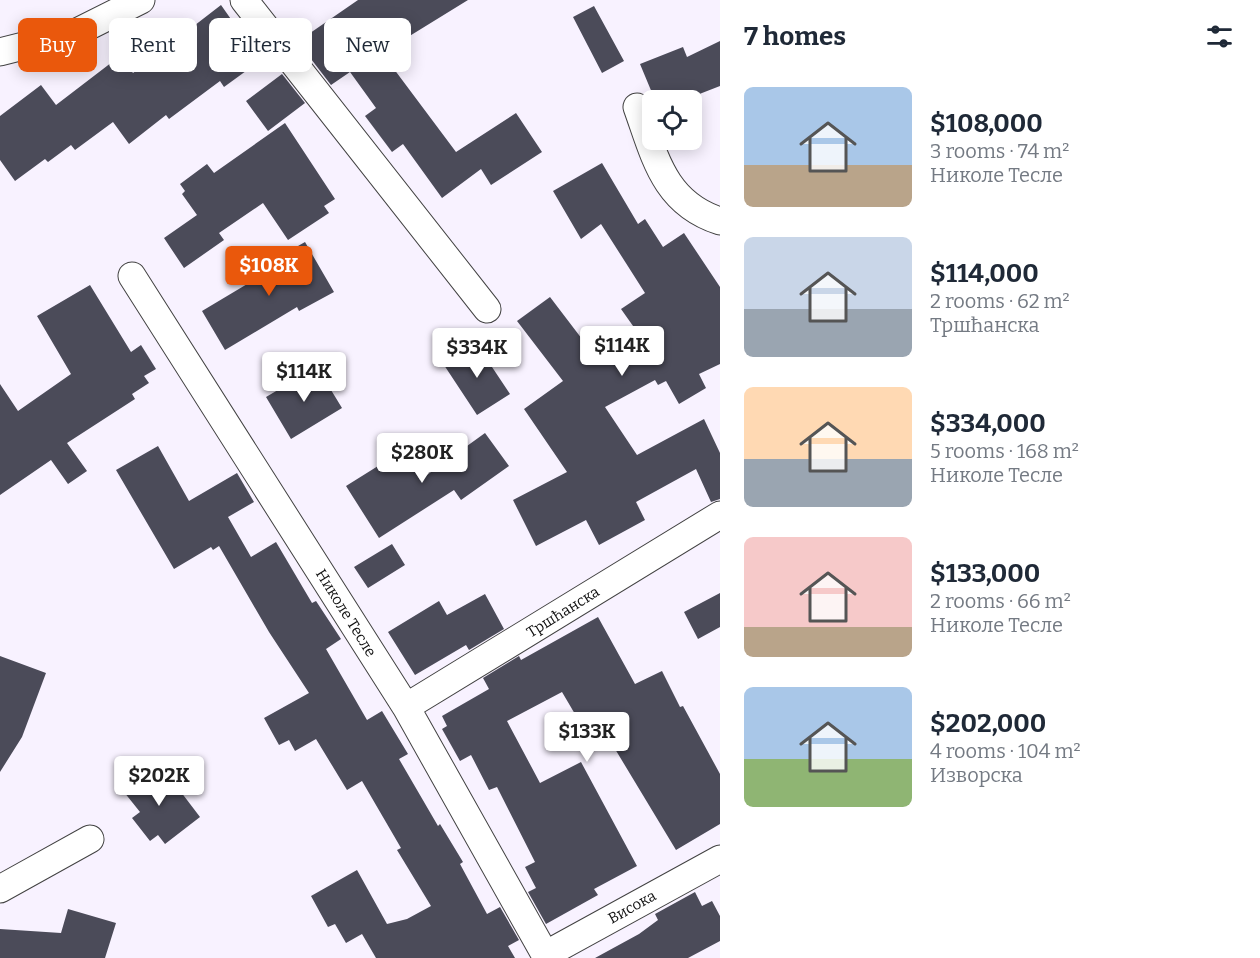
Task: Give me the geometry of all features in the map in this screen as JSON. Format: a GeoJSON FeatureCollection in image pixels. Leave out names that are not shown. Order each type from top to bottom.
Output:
{"type":"FeatureCollection","features":[{"type":"Feature","properties":{"kind":"street"},"geometry":{"type":"LineString","coordinates":[[2,44],[75,33],[141,0]]}},
{"type":"Feature","properties":{"kind":"street"},"geometry":{"type":"LineString","coordinates":[[244,0],[487,309]]}},
{"type":"Feature","properties":{"kind":"street"},"geometry":{"type":"LineString","coordinates":[[637,107],[658,165],[672,188],[690,209],[720,221]]}},
{"type":"Feature","properties":{"kind":"street","name":"Николе Тесле"},"geometry":{"type":"LineString","coordinates":[[132,276],[406,707],[546,956]]}},
{"type":"Feature","properties":{"kind":"street","name":"Тршћанска"},"geometry":{"type":"LineString","coordinates":[[406,707],[720,515]]}},
{"type":"Feature","properties":{"kind":"street"},"geometry":{"type":"LineString","coordinates":[[0,889],[90,838]]}},
{"type":"Feature","properties":{"kind":"street","name":"Висока"},"geometry":{"type":"LineString","coordinates":[[546,956],[720,859]]}},
{"type":"Feature","properties":{"kind":"building"},"geometry":{"type":"Polygon","coordinates":[[[358,0],[468,0],[411,35],[411,18],[332,18],[358,0]]]}},
{"type":"Feature","properties":{"kind":"building"},"geometry":{"type":"Polygon","coordinates":[[[221,5],[230,18],[209,18],[209,72],[245,72],[224,87],[220,81],[169,119],[166,115],[129,144],[113,122],[75,150],[71,145],[48,162],[45,159],[15,181],[0,160],[0,116],[41,85],[56,105],[109,64],[109,72],[197,72],[197,24],[221,5]]]}},
{"type":"Feature","properties":{"kind":"building"},"geometry":{"type":"Polygon","coordinates":[[[594,6],[624,61],[602,73],[573,17],[594,6]]]}},
{"type":"Feature","properties":{"kind":"building"},"geometry":{"type":"Polygon","coordinates":[[[324,23],[324,72],[350,72],[331,85],[312,60],[312,32],[324,23]]]}},
{"type":"Feature","properties":{"kind":"building"},"geometry":{"type":"Polygon","coordinates":[[[720,41],[720,86],[702,93],[702,90],[651,90],[640,64],[683,47],[687,57],[720,41]]]}},
{"type":"Feature","properties":{"kind":"building"},"geometry":{"type":"Polygon","coordinates":[[[350,72],[396,72],[456,152],[516,113],[542,152],[491,185],[481,169],[442,198],[403,144],[392,152],[365,116],[376,108],[350,72]]]}},
{"type":"Feature","properties":{"kind":"building"},"geometry":{"type":"Polygon","coordinates":[[[282,74],[305,103],[268,131],[246,101],[282,74]]]}},
{"type":"Feature","properties":{"kind":"building"},"geometry":{"type":"Polygon","coordinates":[[[285,123],[335,199],[324,206],[329,213],[288,240],[263,203],[219,233],[224,240],[184,268],[164,238],[197,215],[182,194],[185,191],[180,184],[207,164],[214,173],[285,123]]]}},
{"type":"Feature","properties":{"kind":"building"},"geometry":{"type":"Polygon","coordinates":[[[602,163],[638,224],[645,219],[663,247],[684,233],[720,287],[720,364],[699,374],[706,388],[679,404],[666,381],[658,385],[655,380],[605,407],[637,455],[704,419],[720,453],[720,499],[711,502],[696,469],[636,502],[645,520],[599,545],[586,520],[536,546],[513,500],[567,472],[524,409],[563,381],[517,321],[550,297],[598,360],[638,333],[621,309],[645,293],[601,224],[581,239],[553,191],[602,163]]]}},
{"type":"Feature","properties":{"kind":"building"},"geometry":{"type":"Polygon","coordinates":[[[305,242],[334,292],[299,311],[297,307],[225,350],[202,311],[274,268],[270,262],[305,242]]]}},
{"type":"Feature","properties":{"kind":"building"},"geometry":{"type":"Polygon","coordinates":[[[90,285],[131,352],[141,345],[156,369],[144,376],[149,383],[132,394],[135,399],[67,443],[87,471],[68,484],[51,460],[0,495],[0,384],[18,411],[71,374],[37,316],[90,285]]]}},
{"type":"Feature","properties":{"kind":"building"},"geometry":{"type":"Polygon","coordinates":[[[476,343],[510,394],[477,415],[444,365],[476,343]]]}},
{"type":"Feature","properties":{"kind":"building"},"geometry":{"type":"Polygon","coordinates":[[[317,367],[342,408],[291,439],[266,397],[317,367]]]}},
{"type":"Feature","properties":{"kind":"building"},"geometry":{"type":"Polygon","coordinates":[[[485,433],[509,466],[461,500],[454,490],[379,538],[346,486],[402,451],[420,480],[485,433]]]}},
{"type":"Feature","properties":{"kind":"building"},"geometry":{"type":"Polygon","coordinates":[[[158,446],[189,501],[237,473],[254,502],[228,517],[251,557],[276,542],[312,603],[316,601],[341,639],[326,649],[367,720],[382,711],[408,754],[399,759],[438,826],[440,824],[463,862],[460,864],[487,914],[500,907],[519,940],[508,946],[515,958],[376,958],[362,934],[346,943],[335,924],[328,927],[311,896],[357,870],[387,924],[407,919],[431,906],[397,850],[401,848],[362,781],[347,790],[316,739],[295,751],[289,740],[279,745],[264,718],[309,693],[269,632],[219,546],[213,550],[211,547],[174,569],[116,470],[158,446]]]}},
{"type":"Feature","properties":{"kind":"building"},"geometry":{"type":"Polygon","coordinates":[[[392,544],[405,565],[368,588],[354,567],[392,544]]]}},
{"type":"Feature","properties":{"kind":"building"},"geometry":{"type":"Polygon","coordinates":[[[720,593],[720,627],[698,639],[684,612],[720,593]]]}},
{"type":"Feature","properties":{"kind":"building"},"geometry":{"type":"Polygon","coordinates":[[[485,594],[504,629],[469,650],[466,645],[415,675],[388,632],[439,601],[447,615],[485,594]]]}},
{"type":"Feature","properties":{"kind":"building"},"geometry":{"type":"Polygon","coordinates":[[[598,617],[635,684],[662,671],[680,707],[683,706],[720,774],[720,824],[676,850],[606,734],[592,743],[562,692],[507,721],[540,783],[581,762],[637,866],[594,889],[598,895],[546,924],[528,892],[536,888],[525,867],[535,862],[497,787],[489,790],[471,755],[460,761],[442,729],[447,726],[442,716],[489,689],[483,678],[519,656],[521,660],[598,617]]]}},
{"type":"Feature","properties":{"kind":"building"},"geometry":{"type":"Polygon","coordinates":[[[0,656],[46,673],[22,737],[0,772],[0,656]]]}},
{"type":"Feature","properties":{"kind":"building"},"geometry":{"type":"Polygon","coordinates":[[[143,770],[155,785],[168,775],[200,817],[165,844],[158,835],[150,841],[132,818],[140,812],[120,787],[143,770]]]}},
{"type":"Feature","properties":{"kind":"building"},"geometry":{"type":"Polygon","coordinates":[[[695,892],[702,906],[712,901],[720,916],[720,941],[688,958],[595,958],[639,934],[658,920],[655,914],[695,892]]]}},
{"type":"Feature","properties":{"kind":"building"},"geometry":{"type":"Polygon","coordinates":[[[68,909],[116,923],[105,958],[0,958],[0,929],[61,933],[68,909]]]}}]}
